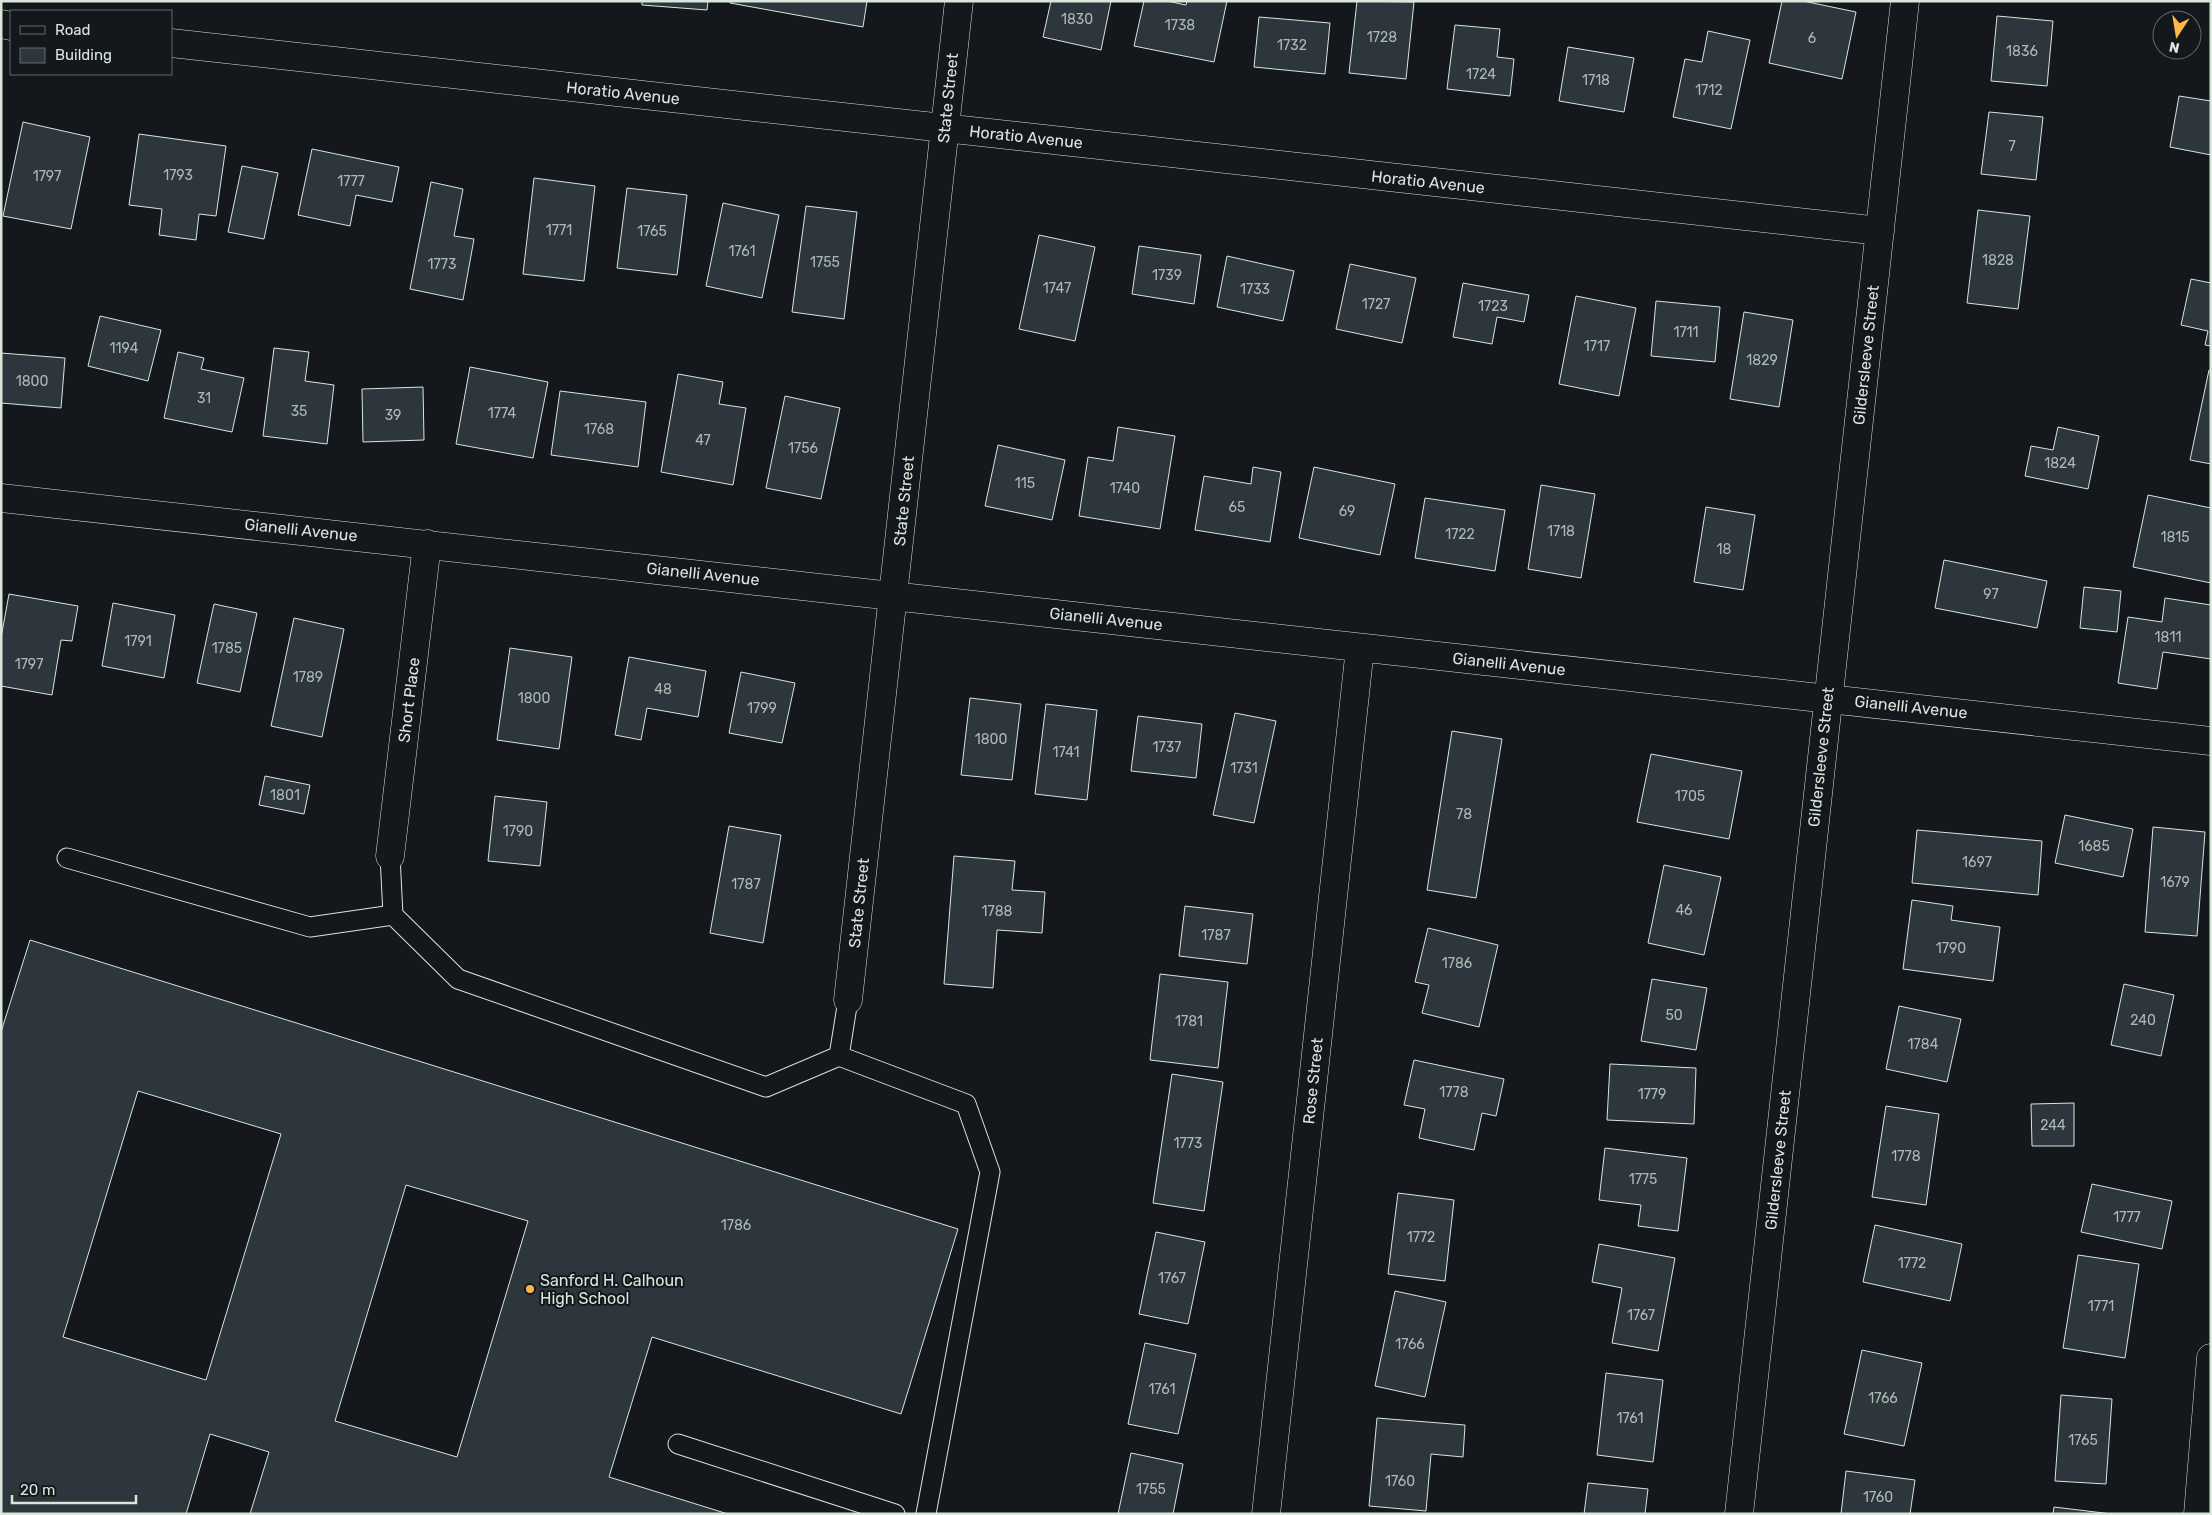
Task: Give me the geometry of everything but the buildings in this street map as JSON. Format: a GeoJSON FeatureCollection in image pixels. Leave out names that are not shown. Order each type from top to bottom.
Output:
{"type":"FeatureCollection","features":[{"type":"Feature","properties":{"kind":"street","name":"State Street"},"geometry":{"type":"LineString","coordinates":[[848,1000],[959,1]]}},
{"type":"Feature","properties":{"kind":"street","name":"Gildersleeve Street"},"geometry":{"type":"LineString","coordinates":[[1739,1514],[1905,1]]}},
{"type":"Feature","properties":{"kind":"street","name":"Horatio Avenue"},"geometry":{"type":"LineString","coordinates":[[172,43],[1880,231]]}},
{"type":"Feature","properties":{"kind":"street","name":"Gianelli Avenue"},"geometry":{"type":"LineString","coordinates":[[1,498],[2211,741]]}},
{"type":"Feature","properties":{"kind":"street","name":"Short Place"},"geometry":{"type":"LineString","coordinates":[[390,856],[427,544]]}},
{"type":"Feature","properties":{"kind":"street","name":"Rose Street"},"geometry":{"type":"LineString","coordinates":[[1266,1514],[1360,648]]}},
{"type":"Feature","properties":{"kind":"street"},"geometry":{"type":"LineString","coordinates":[[2198,1514],[2211,1358]]}},
{"type":"Feature","properties":{"kind":"lane"},"geometry":{"type":"LineString","coordinates":[[390,856],[393,915],[458,979],[766,1087],[839,1056],[966,1104],[990,1172],[926,1514]]}},
{"type":"Feature","properties":{"kind":"lane"},"geometry":{"type":"LineString","coordinates":[[67,858],[310,927],[393,915]]}},
{"type":"Feature","properties":{"kind":"lane"},"geometry":{"type":"LineString","coordinates":[[839,1056],[848,1000]]}},
{"type":"Feature","properties":{"kind":"lane"},"geometry":{"type":"LineString","coordinates":[[678,1444],[895,1514]]}},
{"type":"Feature","properties":{"kind":"place","name":"Sanford H. Calhoun High School"},"geometry":{"type":"Point","coordinates":[530,1289]}}]}
